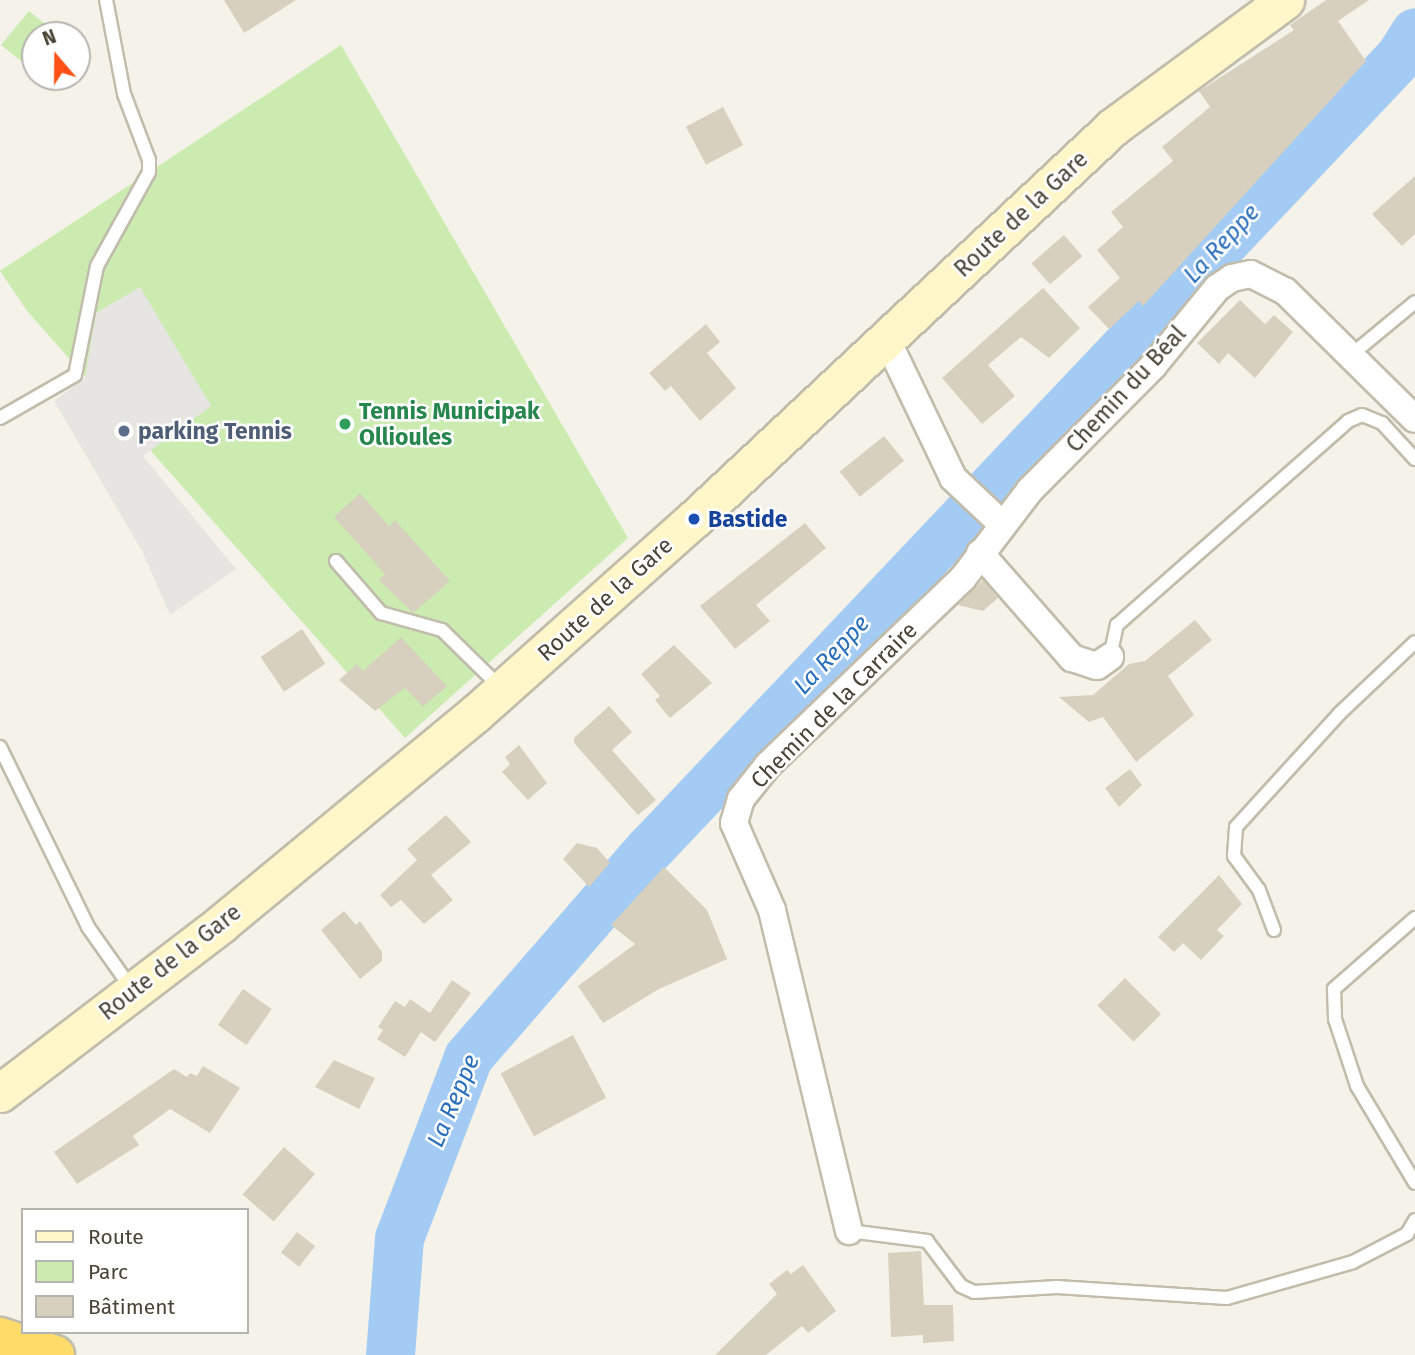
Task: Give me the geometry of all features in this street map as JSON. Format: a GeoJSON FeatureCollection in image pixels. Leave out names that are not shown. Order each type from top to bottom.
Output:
{"type":"FeatureCollection","features":[{"type":"Feature","properties":{"kind":"highway"},"geometry":{"type":"LineString","coordinates":[[0,1337],[55,1355]]}},
{"type":"Feature","properties":{"kind":"street","name":"Route de la Gare"},"geometry":{"type":"LineString","coordinates":[[0,1093],[133,992],[502,690],[887,340],[1113,127],[1285,0]]}},
{"type":"Feature","properties":{"kind":"street","name":"Chemin du Béal"},"geometry":{"type":"LineString","coordinates":[[1001,523],[1153,366],[1217,288],[1232,278],[1251,274],[1285,291],[1415,419]]}},
{"type":"Feature","properties":{"kind":"street"},"geometry":{"type":"LineString","coordinates":[[887,340],[953,478],[1001,523]]}},
{"type":"Feature","properties":{"kind":"street","name":"Chemin de la Carraire"},"geometry":{"type":"LineString","coordinates":[[849,1231],[772,910],[734,823],[736,806],[768,765],[963,578],[1001,523]]}},
{"type":"Feature","properties":{"kind":"street"},"geometry":{"type":"LineString","coordinates":[[980,553],[1072,659],[1097,666],[1110,657]]}},
{"type":"Feature","properties":{"kind":"lane"},"geometry":{"type":"LineString","coordinates":[[0,418],[75,375],[97,266],[149,172],[149,160],[124,94],[106,0]]}},
{"type":"Feature","properties":{"kind":"lane"},"geometry":{"type":"LineString","coordinates":[[1351,355],[1415,302]]}},
{"type":"Feature","properties":{"kind":"lane"},"geometry":{"type":"LineString","coordinates":[[1110,657],[1117,625],[1348,421],[1362,415],[1382,423],[1415,459]]}},
{"type":"Feature","properties":{"kind":"lane"},"geometry":{"type":"LineString","coordinates":[[336,561],[381,613],[442,631],[502,690]]}},
{"type":"Feature","properties":{"kind":"lane"},"geometry":{"type":"LineString","coordinates":[[1274,930],[1259,890],[1234,856],[1236,827],[1339,713],[1415,642]]}},
{"type":"Feature","properties":{"kind":"lane"},"geometry":{"type":"LineString","coordinates":[[0,747],[88,927],[133,992]]}},
{"type":"Feature","properties":{"kind":"lane"},"geometry":{"type":"LineString","coordinates":[[1415,918],[1334,989],[1335,1019],[1357,1086],[1415,1183]]}},
{"type":"Feature","properties":{"kind":"lane"},"geometry":{"type":"LineString","coordinates":[[849,1231],[927,1241],[961,1286],[974,1292],[1057,1287],[1227,1298],[1353,1262],[1407,1234],[1415,1220]]}},
{"type":"Feature","properties":{"kind":"green space"},"geometry":{"type":"Polygon","coordinates":[[[29,11],[42,21],[21,21],[21,61],[1,45],[29,11]]]}},
{"type":"Feature","properties":{"kind":"green space","name":"Tennis Municipak Ollioules"},"geometry":{"type":"Polygon","coordinates":[[[341,45],[628,538],[405,738],[27,311],[0,271],[341,45]]]}},
{"type":"Feature","properties":{"kind":"shaded area","name":"parking Tennis"},"geometry":{"type":"Polygon","coordinates":[[[140,287],[211,406],[143,456],[236,569],[170,615],[142,551],[54,401],[85,378],[96,313],[140,287]]]}},
{"type":"Feature","properties":{"kind":"building"},"geometry":{"type":"Polygon","coordinates":[[[224,0],[296,0],[244,33],[224,0]]]}},
{"type":"Feature","properties":{"kind":"building"},"geometry":{"type":"Polygon","coordinates":[[[1326,0],[1369,0],[1338,21],[1366,61],[1143,306],[1139,301],[1109,329],[1088,307],[1120,278],[1097,250],[1123,227],[1111,212],[1173,161],[1162,147],[1210,107],[1199,91],[1294,30],[1290,25],[1326,0]]]}},
{"type":"Feature","properties":{"kind":"building"},"geometry":{"type":"Polygon","coordinates":[[[723,107],[743,145],[706,165],[686,127],[723,107]]]}},
{"type":"Feature","properties":{"kind":"building"},"geometry":{"type":"Polygon","coordinates":[[[1415,176],[1415,234],[1402,246],[1372,214],[1415,176]]]}},
{"type":"Feature","properties":{"kind":"building"},"geometry":{"type":"Polygon","coordinates":[[[1064,235],[1082,256],[1050,284],[1032,263],[1064,235]]]}},
{"type":"Feature","properties":{"kind":"building"},"geometry":{"type":"Polygon","coordinates":[[[1043,288],[1080,328],[1049,358],[1021,337],[988,365],[1015,396],[982,424],[942,378],[1043,288]]]}},
{"type":"Feature","properties":{"kind":"building"},"geometry":{"type":"Polygon","coordinates":[[[1240,300],[1265,324],[1274,315],[1293,332],[1255,378],[1228,353],[1219,364],[1197,343],[1240,300]]]}},
{"type":"Feature","properties":{"kind":"building"},"geometry":{"type":"Polygon","coordinates":[[[706,324],[720,342],[707,353],[736,388],[700,421],[671,386],[665,391],[649,373],[706,324]]]}},
{"type":"Feature","properties":{"kind":"building"},"geometry":{"type":"Polygon","coordinates":[[[884,436],[904,461],[860,497],[840,472],[884,436]]]}},
{"type":"Feature","properties":{"kind":"building"},"geometry":{"type":"Polygon","coordinates":[[[360,493],[389,526],[395,520],[450,581],[413,613],[379,580],[385,574],[334,517],[360,493]]]}},
{"type":"Feature","properties":{"kind":"building"},"geometry":{"type":"Polygon","coordinates":[[[805,523],[826,548],[756,605],[770,621],[735,649],[700,606],[805,523]]]}},
{"type":"Feature","properties":{"kind":"building"},"geometry":{"type":"Polygon","coordinates":[[[983,580],[998,598],[983,611],[958,605],[983,580]]]}},
{"type":"Feature","properties":{"kind":"building"},"geometry":{"type":"Polygon","coordinates":[[[1195,620],[1212,640],[1168,676],[1194,715],[1136,762],[1103,717],[1089,722],[1059,697],[1093,695],[1129,664],[1145,661],[1195,620]]]}},
{"type":"Feature","properties":{"kind":"building"},"geometry":{"type":"Polygon","coordinates":[[[302,629],[325,664],[284,692],[261,657],[302,629]]]}},
{"type":"Feature","properties":{"kind":"building"},"geometry":{"type":"Polygon","coordinates":[[[401,637],[447,686],[423,707],[405,688],[375,711],[339,680],[357,664],[363,671],[401,637]]]}},
{"type":"Feature","properties":{"kind":"building"},"geometry":{"type":"Polygon","coordinates":[[[674,645],[712,683],[670,718],[655,700],[660,696],[641,674],[674,645]]]}},
{"type":"Feature","properties":{"kind":"building"},"geometry":{"type":"Polygon","coordinates":[[[609,706],[632,732],[612,750],[656,800],[638,815],[574,743],[574,738],[609,706]]]}},
{"type":"Feature","properties":{"kind":"building"},"geometry":{"type":"Polygon","coordinates":[[[519,745],[547,783],[528,800],[502,772],[510,764],[505,757],[519,745]]]}},
{"type":"Feature","properties":{"kind":"building"},"geometry":{"type":"Polygon","coordinates":[[[1130,769],[1142,785],[1119,807],[1105,788],[1130,769]]]}},
{"type":"Feature","properties":{"kind":"building"},"geometry":{"type":"Polygon","coordinates":[[[446,815],[471,842],[431,875],[453,900],[424,924],[401,900],[391,907],[380,895],[417,860],[407,849],[446,815]]]}},
{"type":"Feature","properties":{"kind":"building"},"geometry":{"type":"Polygon","coordinates":[[[577,843],[597,848],[610,863],[589,887],[563,859],[577,843]]]}},
{"type":"Feature","properties":{"kind":"building"},"geometry":{"type":"Polygon","coordinates":[[[664,867],[707,910],[727,959],[659,989],[603,1023],[578,986],[635,944],[611,925],[664,867]]]}},
{"type":"Feature","properties":{"kind":"building"},"geometry":{"type":"Polygon","coordinates":[[[1219,875],[1242,904],[1217,930],[1224,936],[1201,960],[1183,943],[1174,952],[1158,937],[1219,875]]]}},
{"type":"Feature","properties":{"kind":"building"},"geometry":{"type":"Polygon","coordinates":[[[344,911],[356,925],[360,921],[382,952],[382,961],[360,979],[321,930],[344,911]]]}},
{"type":"Feature","properties":{"kind":"building"},"geometry":{"type":"Polygon","coordinates":[[[1125,978],[1161,1014],[1133,1042],[1097,1006],[1125,978]]]}},
{"type":"Feature","properties":{"kind":"building"},"geometry":{"type":"Polygon","coordinates":[[[452,980],[471,993],[435,1042],[421,1032],[405,1057],[377,1039],[383,1030],[378,1027],[395,1001],[405,1007],[410,999],[430,1013],[452,980]]]}},
{"type":"Feature","properties":{"kind":"building"},"geometry":{"type":"Polygon","coordinates":[[[243,989],[272,1009],[246,1045],[218,1025],[243,989]]]}},
{"type":"Feature","properties":{"kind":"building"},"geometry":{"type":"Polygon","coordinates":[[[573,1035],[606,1098],[534,1136],[501,1073],[573,1035]]]}},
{"type":"Feature","properties":{"kind":"building"},"geometry":{"type":"Polygon","coordinates":[[[334,1060],[375,1078],[359,1109],[315,1087],[334,1060]]]}},
{"type":"Feature","properties":{"kind":"building"},"geometry":{"type":"Polygon","coordinates":[[[203,1066],[240,1088],[210,1133],[170,1109],[133,1136],[139,1145],[77,1184],[54,1152],[174,1069],[187,1077],[190,1073],[197,1076],[203,1066]]]}},
{"type":"Feature","properties":{"kind":"building"},"geometry":{"type":"Polygon","coordinates":[[[284,1147],[315,1174],[274,1221],[243,1195],[284,1147]]]}},
{"type":"Feature","properties":{"kind":"building"},"geometry":{"type":"Polygon","coordinates":[[[297,1232],[315,1246],[299,1267],[281,1252],[297,1232]]]}},
{"type":"Feature","properties":{"kind":"building"},"geometry":{"type":"Polygon","coordinates":[[[921,1251],[924,1305],[953,1305],[954,1341],[923,1343],[923,1335],[891,1337],[888,1253],[921,1251]]]}},
{"type":"Feature","properties":{"kind":"building"},"geometry":{"type":"Polygon","coordinates":[[[803,1265],[836,1311],[808,1333],[802,1326],[766,1355],[715,1355],[777,1294],[769,1284],[787,1270],[791,1274],[803,1265]]]}},
{"type":"Feature","properties":{"kind":"waterway","name":"La Reppe"},"geometry":{"type":"LineString","coordinates":[[390,1355],[399,1238],[468,1057],[650,848],[1400,56],[1415,32]]}},
{"type":"Feature","properties":{"kind":"place","name":"Tennis Municipak Ollioules"},"geometry":{"type":"Point","coordinates":[345,424]}},
{"type":"Feature","properties":{"kind":"place","name":"parking Tennis"},"geometry":{"type":"Point","coordinates":[124,431]}},
{"type":"Feature","properties":{"kind":"place","name":"Bastide"},"geometry":{"type":"Point","coordinates":[694,519]}}]}
